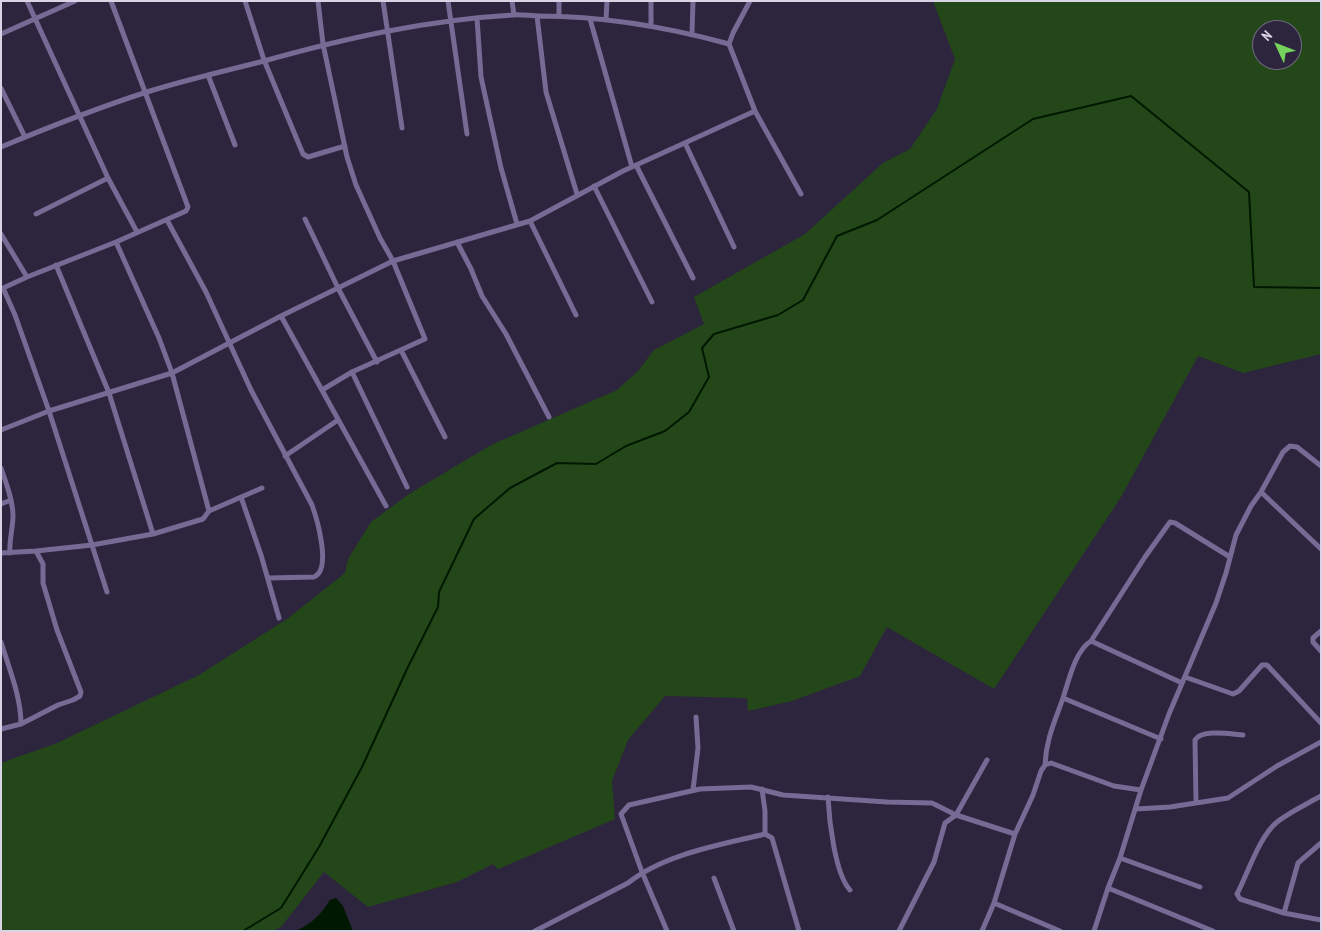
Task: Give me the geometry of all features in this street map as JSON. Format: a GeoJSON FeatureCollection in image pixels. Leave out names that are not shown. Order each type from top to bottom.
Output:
{"type":"FeatureCollection","features":[{"type":"Feature","properties":{"kind":"street"},"geometry":{"type":"LineString","coordinates":[[26,1],[78,116],[137,232]]}},
{"type":"Feature","properties":{"kind":"street"},"geometry":{"type":"LineString","coordinates":[[1,34],[75,1]]}},
{"type":"Feature","properties":{"kind":"street"},"geometry":{"type":"LineString","coordinates":[[106,592],[49,411],[15,315],[2,288],[167,220],[186,211],[188,207],[111,1]]}},
{"type":"Feature","properties":{"kind":"street"},"geometry":{"type":"LineString","coordinates":[[245,1],[264,60],[303,154],[308,156],[345,146]]}},
{"type":"Feature","properties":{"kind":"street"},"geometry":{"type":"LineString","coordinates":[[318,1],[323,44],[345,146],[356,185],[380,238],[393,261],[425,339],[352,372],[322,390]]}},
{"type":"Feature","properties":{"kind":"street"},"geometry":{"type":"LineString","coordinates":[[383,1],[402,128]]}},
{"type":"Feature","properties":{"kind":"street"},"geometry":{"type":"LineString","coordinates":[[448,1],[467,134]]}},
{"type":"Feature","properties":{"kind":"street"},"geometry":{"type":"LineString","coordinates":[[512,1],[514,14]]}},
{"type":"Feature","properties":{"kind":"street"},"geometry":{"type":"LineString","coordinates":[[559,1],[559,16]]}},
{"type":"Feature","properties":{"kind":"street"},"geometry":{"type":"LineString","coordinates":[[606,19],[607,1]]}},
{"type":"Feature","properties":{"kind":"street"},"geometry":{"type":"LineString","coordinates":[[651,1],[651,26]]}},
{"type":"Feature","properties":{"kind":"street"},"geometry":{"type":"LineString","coordinates":[[692,34],[693,1]]}},
{"type":"Feature","properties":{"kind":"street"},"geometry":{"type":"LineString","coordinates":[[750,1],[729,44],[755,111],[801,194]]}},
{"type":"Feature","properties":{"kind":"street"},"geometry":{"type":"LineString","coordinates":[[1,147],[78,116],[146,92],[323,44],[387,30],[514,14],[606,19],[692,34],[729,44]]}},
{"type":"Feature","properties":{"kind":"street"},"geometry":{"type":"LineString","coordinates":[[537,16],[546,92],[577,194]]}},
{"type":"Feature","properties":{"kind":"street"},"geometry":{"type":"LineString","coordinates":[[477,18],[482,77],[501,168],[517,224]]}},
{"type":"Feature","properties":{"kind":"street"},"geometry":{"type":"LineString","coordinates":[[590,19],[634,166],[692,278]]}},
{"type":"Feature","properties":{"kind":"street"},"geometry":{"type":"LineString","coordinates":[[208,75],[234,145]]}},
{"type":"Feature","properties":{"kind":"street"},"geometry":{"type":"LineString","coordinates":[[1,88],[25,137]]}},
{"type":"Feature","properties":{"kind":"street"},"geometry":{"type":"LineString","coordinates":[[1,430],[49,411],[172,373],[281,316],[393,261],[530,221],[577,194],[634,166],[755,111]]}},
{"type":"Feature","properties":{"kind":"street"},"geometry":{"type":"LineString","coordinates":[[685,143],[734,247]]}},
{"type":"Feature","properties":{"kind":"street"},"geometry":{"type":"LineString","coordinates":[[36,214],[108,178]]}},
{"type":"Feature","properties":{"kind":"street"},"geometry":{"type":"LineString","coordinates":[[594,186],[652,302]]}},
{"type":"Feature","properties":{"kind":"street"},"geometry":{"type":"LineString","coordinates":[[305,219],[338,288],[377,362]]}},
{"type":"Feature","properties":{"kind":"street"},"geometry":{"type":"LineString","coordinates":[[167,220],[206,292],[251,390],[312,505],[318,521],[322,569],[318,575],[314,577],[268,578]]}},
{"type":"Feature","properties":{"kind":"street"},"geometry":{"type":"LineString","coordinates":[[530,221],[576,315]]}},
{"type":"Feature","properties":{"kind":"street"},"geometry":{"type":"LineString","coordinates":[[1,234],[27,277]]}},
{"type":"Feature","properties":{"kind":"street"},"geometry":{"type":"LineString","coordinates":[[116,242],[159,338],[172,373],[209,511]]}},
{"type":"Feature","properties":{"kind":"street"},"geometry":{"type":"LineString","coordinates":[[457,242],[482,296],[506,334],[549,417]]}},
{"type":"Feature","properties":{"kind":"street"},"geometry":{"type":"LineString","coordinates":[[56,266],[109,393],[154,534]]}},
{"type":"Feature","properties":{"kind":"street"},"geometry":{"type":"LineString","coordinates":[[281,316],[386,506]]}},
{"type":"Feature","properties":{"kind":"street"},"geometry":{"type":"LineString","coordinates":[[401,350],[445,437]]}},
{"type":"Feature","properties":{"kind":"street"},"geometry":{"type":"LineString","coordinates":[[352,372],[407,487]]}},
{"type":"Feature","properties":{"kind":"street"},"geometry":{"type":"LineString","coordinates":[[285,456],[338,420]]}},
{"type":"Feature","properties":{"kind":"street"},"geometry":{"type":"LineString","coordinates":[[1094,931],[1120,858],[1141,790],[1184,677],[1216,603],[1236,534],[1250,506],[1261,492],[1283,452],[1290,446],[1297,447],[1321,466]]}},
{"type":"Feature","properties":{"kind":"street"},"geometry":{"type":"LineString","coordinates":[[1,468],[11,500],[13,516],[9,544],[10,552]]}},
{"type":"Feature","properties":{"kind":"street"},"geometry":{"type":"LineString","coordinates":[[1,553],[92,545],[154,534],[203,519],[209,511],[262,488]]}},
{"type":"Feature","properties":{"kind":"street"},"geometry":{"type":"LineString","coordinates":[[1261,492],[1321,549]]}},
{"type":"Feature","properties":{"kind":"street"},"geometry":{"type":"LineString","coordinates":[[241,496],[279,618]]}},
{"type":"Feature","properties":{"kind":"street"},"geometry":{"type":"LineString","coordinates":[[1,504],[11,500]]}},
{"type":"Feature","properties":{"kind":"street"},"geometry":{"type":"LineString","coordinates":[[982,931],[994,903],[1015,834],[1045,765],[1050,729],[1073,668],[1085,645],[1092,640],[1170,522],[1175,523],[1230,557]]}},
{"type":"Feature","properties":{"kind":"street"},"geometry":{"type":"LineString","coordinates":[[1,729],[21,724],[58,705],[76,699],[81,694],[56,630],[43,583],[43,564],[36,551]]}},
{"type":"Feature","properties":{"kind":"street"},"geometry":{"type":"LineString","coordinates":[[1321,631],[1312,638],[1321,651]]}},
{"type":"Feature","properties":{"kind":"street"},"geometry":{"type":"LineString","coordinates":[[1092,640],[1182,683]]}},
{"type":"Feature","properties":{"kind":"street"},"geometry":{"type":"LineString","coordinates":[[1,642],[16,693],[21,724]]}},
{"type":"Feature","properties":{"kind":"street"},"geometry":{"type":"LineString","coordinates":[[1184,677],[1233,694],[1239,691],[1262,664],[1267,665],[1321,723]]}},
{"type":"Feature","properties":{"kind":"street"},"geometry":{"type":"LineString","coordinates":[[1063,698],[1160,739]]}},
{"type":"Feature","properties":{"kind":"street"},"geometry":{"type":"LineString","coordinates":[[693,790],[698,748],[696,717]]}},
{"type":"Feature","properties":{"kind":"street"},"geometry":{"type":"LineString","coordinates":[[1196,802],[1196,736],[1203,733],[1243,735]]}},
{"type":"Feature","properties":{"kind":"street"},"geometry":{"type":"LineString","coordinates":[[1136,809],[1170,807],[1228,798],[1277,766],[1321,742]]}},
{"type":"Feature","properties":{"kind":"street"},"geometry":{"type":"LineString","coordinates":[[899,931],[934,862],[945,823],[956,815],[987,760]]}},
{"type":"Feature","properties":{"kind":"street"},"geometry":{"type":"LineString","coordinates":[[1045,765],[1051,763],[1114,786],[1141,790]]}},
{"type":"Feature","properties":{"kind":"street"},"geometry":{"type":"LineString","coordinates":[[665,930],[621,814],[628,805],[693,790],[751,787],[783,794],[887,802],[932,803],[956,815],[1015,834]]}},
{"type":"Feature","properties":{"kind":"street"},"geometry":{"type":"LineString","coordinates":[[762,789],[765,811],[764,834]]}},
{"type":"Feature","properties":{"kind":"street"},"geometry":{"type":"LineString","coordinates":[[1321,796],[1277,822],[1256,853],[1237,894],[1240,899],[1284,913],[1321,920]]}},
{"type":"Feature","properties":{"kind":"street"},"geometry":{"type":"LineString","coordinates":[[828,797],[836,856],[844,883],[850,890]]}},
{"type":"Feature","properties":{"kind":"street"},"geometry":{"type":"LineString","coordinates":[[535,931],[628,883],[642,872],[698,850],[764,834],[772,838],[799,931]]}},
{"type":"Feature","properties":{"kind":"street"},"geometry":{"type":"LineString","coordinates":[[1284,913],[1298,863],[1321,843]]}},
{"type":"Feature","properties":{"kind":"street"},"geometry":{"type":"LineString","coordinates":[[1120,858],[1200,887]]}},
{"type":"Feature","properties":{"kind":"street"},"geometry":{"type":"LineString","coordinates":[[714,878],[734,931]]}},
{"type":"Feature","properties":{"kind":"street"},"geometry":{"type":"LineString","coordinates":[[1108,888],[1213,931]]}},
{"type":"Feature","properties":{"kind":"street"},"geometry":{"type":"LineString","coordinates":[[994,903],[1060,931]]}},
{"type":"Feature","properties":{"kind":"green space"},"geometry":{"type":"Polygon","coordinates":[[[933,1],[1321,1],[1321,354],[1243,373],[1198,356],[1121,497],[994,689],[887,627],[860,676],[792,701],[748,711],[747,698],[665,696],[628,740],[612,781],[615,819],[498,869],[493,864],[457,882],[368,907],[324,872],[281,927],[273,931],[1,931],[1,763],[57,743],[199,675],[287,619],[345,573],[348,559],[371,522],[409,494],[491,445],[617,390],[638,371],[654,350],[704,324],[694,297],[805,234],[883,163],[910,149],[937,109],[955,59],[933,1]]]}},
{"type":"Feature","properties":{"kind":"shaded area"},"geometry":{"type":"Polygon","coordinates":[[[336,898],[343,906],[353,931],[296,931],[311,922],[330,900],[336,898]]]}},
{"type":"Feature","properties":{"kind":"waterway"},"geometry":{"type":"LineString","coordinates":[[243,931],[281,908],[319,847],[362,767],[438,607],[439,592],[474,519],[510,488],[557,463],[596,464],[626,446],[665,431],[689,412],[709,377],[702,348],[714,334],[778,315],[803,300],[837,236],[877,220],[1033,119],[1131,96],[1249,192],[1254,287],[1321,288]]}}]}
